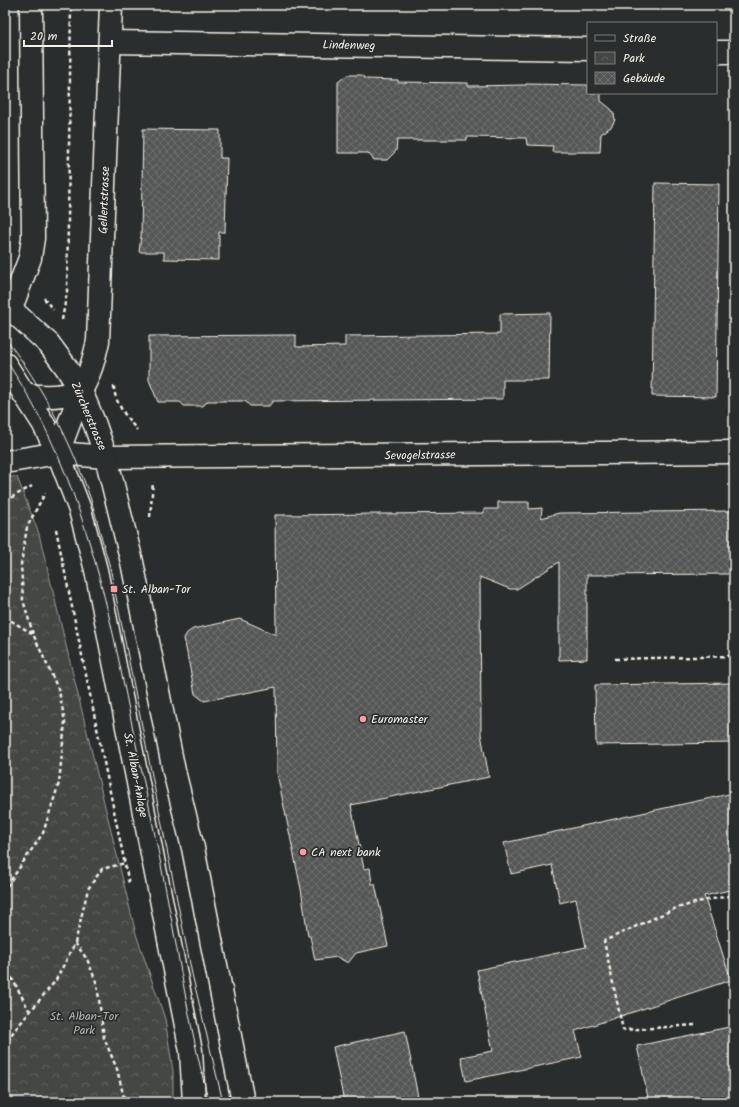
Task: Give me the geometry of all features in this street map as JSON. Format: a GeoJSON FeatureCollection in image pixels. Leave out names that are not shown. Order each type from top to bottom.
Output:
{"type":"FeatureCollection","features":[{"type":"Feature","properties":{"kind":"street"},"geometry":{"type":"LineString","coordinates":[[7,312],[30,258],[33,238],[32,5]]}},
{"type":"Feature","properties":{"kind":"street","name":"Gellertstrasse"},"geometry":{"type":"LineString","coordinates":[[58,453],[81,391],[88,378],[98,341],[111,5]]}},
{"type":"Feature","properties":{"kind":"street","name":"Lindenweg"},"geometry":{"type":"LineString","coordinates":[[110,42],[587,50]]}},
{"type":"Feature","properties":{"kind":"street"},"geometry":{"type":"LineString","coordinates":[[717,52],[734,52]]}},
{"type":"Feature","properties":{"kind":"street","name":"Zürcherstrasse"},"geometry":{"type":"LineString","coordinates":[[7,312],[49,344],[66,367],[81,391],[95,424],[106,458]]}},
{"type":"Feature","properties":{"kind":"street"},"geometry":{"type":"LineString","coordinates":[[5,364],[43,423],[58,453]]}},
{"type":"Feature","properties":{"kind":"street"},"geometry":{"type":"LineString","coordinates":[[24,394],[56,397],[81,391]]}},
{"type":"Feature","properties":{"kind":"street","name":"Sevogelstrasse"},"geometry":{"type":"LineString","coordinates":[[5,462],[58,453],[106,458],[734,452]]}},
{"type":"Feature","properties":{"kind":"street","name":"St. Alban-Anlage"},"geometry":{"type":"LineString","coordinates":[[58,453],[80,510],[96,570],[191,1051],[194,1102]]}},
{"type":"Feature","properties":{"kind":"street"},"geometry":{"type":"LineString","coordinates":[[106,458],[132,562],[243,1102]]}},
{"type":"Feature","properties":{"kind":"path"},"geometry":{"type":"LineString","coordinates":[[62,322],[67,292],[71,5]]}},
{"type":"Feature","properties":{"kind":"path"},"geometry":{"type":"LineString","coordinates":[[114,385],[114,392],[122,410],[141,434]]}},
{"type":"Feature","properties":{"kind":"path"},"geometry":{"type":"LineString","coordinates":[[5,501],[38,482]]}},
{"type":"Feature","properties":{"kind":"path"},"geometry":{"type":"LineString","coordinates":[[5,889],[43,833],[59,783],[65,722],[59,691],[33,634],[23,600],[21,564],[27,527],[47,489]]}},
{"type":"Feature","properties":{"kind":"path"},"geometry":{"type":"LineString","coordinates":[[5,617],[33,634]]}},
{"type":"Feature","properties":{"kind":"path"},"geometry":{"type":"LineString","coordinates":[[615,659],[734,656]]}},
{"type":"Feature","properties":{"kind":"path"},"geometry":{"type":"LineString","coordinates":[[5,1047],[10,1036],[56,980],[75,943],[88,889],[102,870],[124,863]]}},
{"type":"Feature","properties":{"kind":"path"},"geometry":{"type":"LineString","coordinates":[[694,1025],[623,1030],[604,941],[674,909],[702,901],[734,895]]}},
{"type":"Feature","properties":{"kind":"path"},"geometry":{"type":"LineString","coordinates":[[75,943],[87,959],[97,984],[104,1038],[117,1069],[125,1102]]}},
{"type":"Feature","properties":{"kind":"path"},"geometry":{"type":"LineString","coordinates":[[5,965],[30,1012]]}},
{"type":"Feature","properties":{"kind":"path"},"geometry":{"type":"LineString","coordinates":[[730,976],[734,968]]}},
{"type":"Feature","properties":{"kind":"green space","name":"St. Alban-Tor Park"},"geometry":{"type":"Polygon","coordinates":[[[5,477],[17,477],[39,534],[136,934],[165,1019],[173,1071],[173,1102],[5,1102],[5,477]]]}},
{"type":"Feature","properties":{"kind":"building"},"geometry":{"type":"Polygon","coordinates":[[[347,75],[361,75],[366,79],[398,80],[398,82],[468,83],[468,86],[526,84],[587,85],[587,94],[601,94],[601,101],[611,109],[615,120],[611,127],[601,134],[600,152],[552,152],[553,146],[527,145],[526,138],[467,137],[467,140],[397,140],[396,151],[387,160],[374,160],[368,153],[338,153],[338,82],[347,75]]]}},
{"type":"Feature","properties":{"kind":"building"},"geometry":{"type":"Polygon","coordinates":[[[143,129],[220,130],[220,158],[227,158],[225,232],[219,232],[219,260],[164,259],[164,252],[139,252],[141,236],[143,129]]]}},
{"type":"Feature","properties":{"kind":"building"},"geometry":{"type":"Polygon","coordinates":[[[655,183],[719,184],[716,397],[652,396],[655,183]]]}},
{"type":"Feature","properties":{"kind":"building"},"geometry":{"type":"Polygon","coordinates":[[[550,313],[549,380],[503,380],[503,399],[273,401],[269,406],[250,406],[245,401],[208,401],[203,406],[184,406],[180,402],[158,402],[149,380],[149,336],[296,335],[296,347],[345,346],[345,336],[500,334],[500,314],[550,313]]]}},
{"type":"Feature","properties":{"kind":"building"},"geometry":{"type":"Polygon","coordinates":[[[498,502],[529,502],[529,509],[542,508],[541,518],[559,513],[734,511],[734,567],[730,567],[730,574],[587,575],[587,659],[559,660],[559,562],[517,589],[510,589],[480,577],[481,734],[489,777],[351,805],[364,869],[370,868],[372,884],[375,884],[388,946],[356,953],[348,963],[337,957],[315,960],[310,936],[308,936],[301,889],[277,773],[276,687],[204,701],[195,694],[184,638],[187,633],[193,629],[240,619],[276,635],[275,515],[484,513],[484,509],[498,509],[498,502]]]}},
{"type":"Feature","properties":{"kind":"building"},"geometry":{"type":"Polygon","coordinates":[[[734,683],[734,743],[596,745],[595,685],[734,683]]]}},
{"type":"Feature","properties":{"kind":"building"},"geometry":{"type":"Polygon","coordinates":[[[734,793],[734,889],[704,896],[731,980],[575,1031],[582,1057],[466,1081],[461,1057],[493,1051],[477,970],[586,947],[576,899],[560,903],[552,865],[511,874],[504,843],[734,793]]]}},
{"type":"Feature","properties":{"kind":"building"},"geometry":{"type":"Polygon","coordinates":[[[734,1026],[734,1102],[649,1102],[637,1046],[734,1026]]]}},
{"type":"Feature","properties":{"kind":"building"},"geometry":{"type":"Polygon","coordinates":[[[405,1031],[419,1102],[344,1102],[333,1047],[405,1031]]]}},
{"type":"Feature","properties":{"kind":"tram line"},"geometry":{"type":"LineString","coordinates":[[5,338],[32,376],[55,415],[83,478],[96,517],[110,567],[192,974],[223,1102]]}},
{"type":"Feature","properties":{"kind":"tram line"},"geometry":{"type":"LineString","coordinates":[[5,359],[31,400],[52,443],[71,487],[100,579],[163,874],[191,1025],[209,1102]]}},
{"type":"Feature","properties":{"kind":"place","name":"St. Alban-Tor"},"geometry":{"type":"Point","coordinates":[114,589]}},
{"type":"Feature","properties":{"kind":"place","name":"Euromaster"},"geometry":{"type":"Point","coordinates":[363,719]}},
{"type":"Feature","properties":{"kind":"place","name":"CA next bank"},"geometry":{"type":"Point","coordinates":[303,852]}}]}
